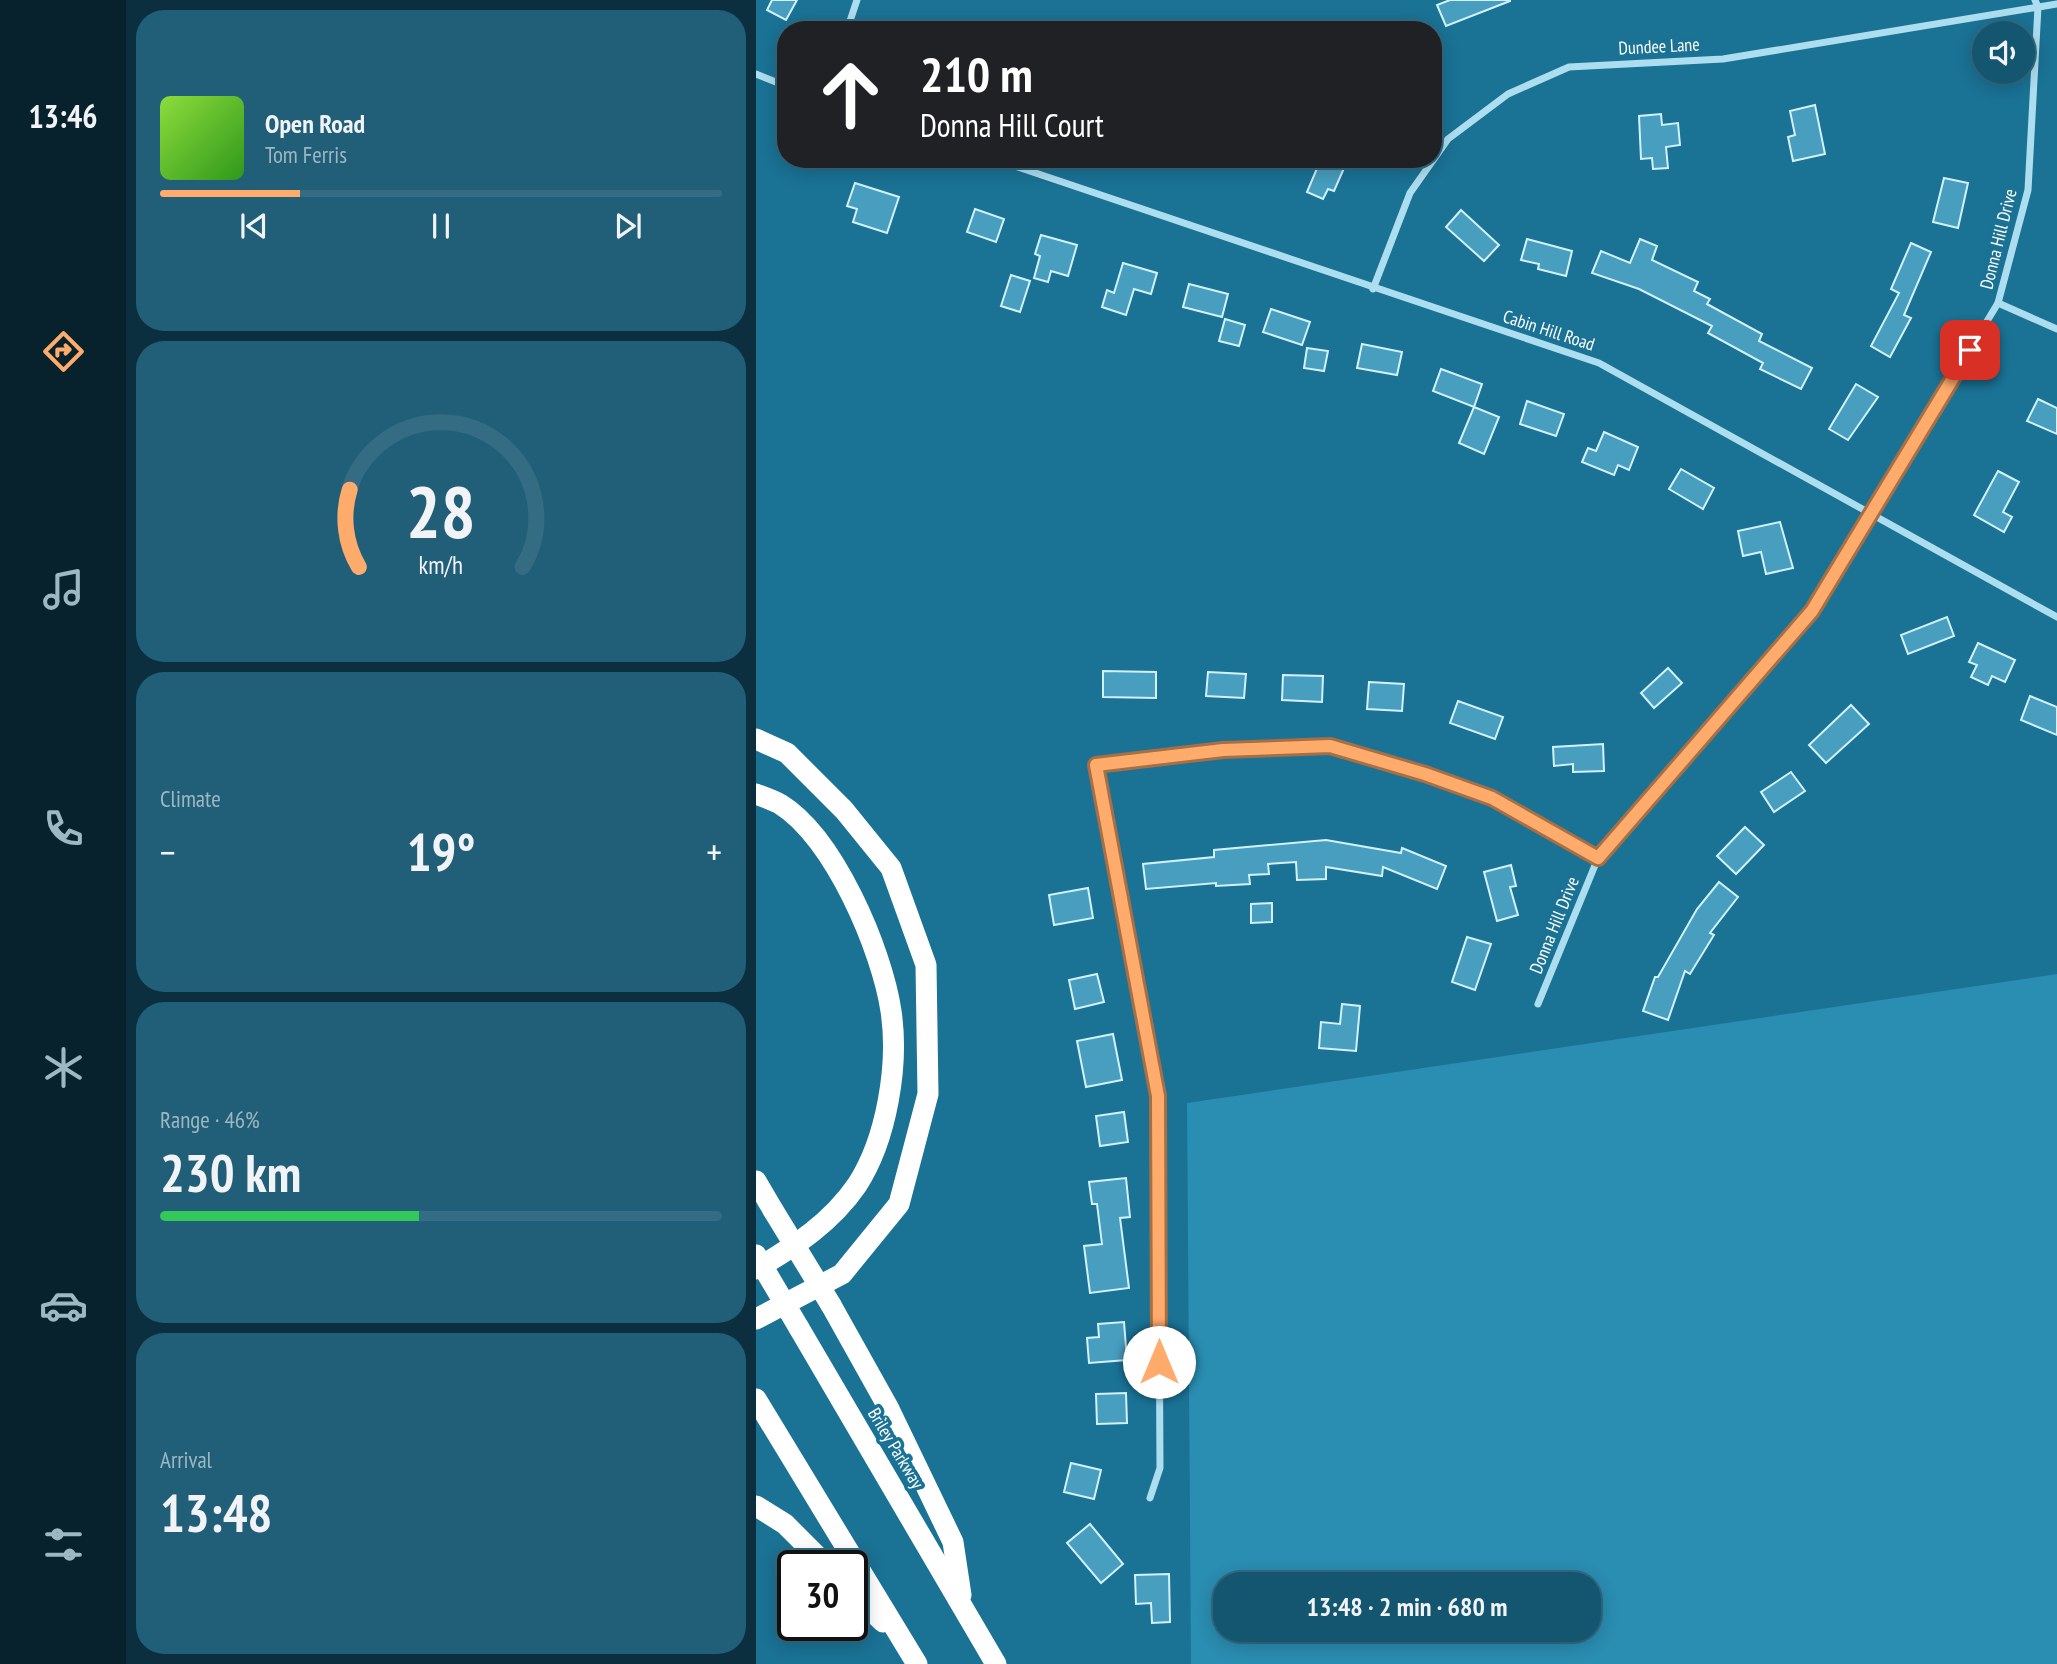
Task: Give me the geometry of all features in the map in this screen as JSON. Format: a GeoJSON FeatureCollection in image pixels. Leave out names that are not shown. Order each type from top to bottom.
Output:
{"type":"FeatureCollection","features":[{"type":"Feature","properties":{"kind":"highway"},"geometry":{"type":"LineString","coordinates":[[756,739],[786,753],[844,810],[891,868],[926,965],[928,1094],[898,1204],[842,1274],[756,1319]]}},
{"type":"Feature","properties":{"kind":"highway"},"geometry":{"type":"LineString","coordinates":[[756,794],[781,805],[814,834],[849,890],[870,936],[891,1011],[893,1070],[882,1128],[857,1184],[813,1235],[756,1269]]}},
{"type":"Feature","properties":{"kind":"highway"},"geometry":{"type":"LineString","coordinates":[[756,1181],[831,1305],[888,1407],[953,1542],[964,1607]]}},
{"type":"Feature","properties":{"kind":"highway","name":"Briley Parkway"},"geometry":{"type":"LineString","coordinates":[[756,1255],[996,1664]]}},
{"type":"Feature","properties":{"kind":"highway"},"geometry":{"type":"LineString","coordinates":[[756,1399],[913,1656]]}},
{"type":"Feature","properties":{"kind":"highway"},"geometry":{"type":"LineString","coordinates":[[756,1506],[785,1524],[811,1550]]}},
{"type":"Feature","properties":{"kind":"highway"},"geometry":{"type":"LineString","coordinates":[[868,1609],[913,1656]]}},
{"type":"Feature","properties":{"kind":"street"},"geometry":{"type":"LineString","coordinates":[[849,21],[857,0]]}},
{"type":"Feature","properties":{"kind":"street","name":"Dundee Lane"},"geometry":{"type":"LineString","coordinates":[[1442,148],[1448,139],[1508,94],[1569,67],[1723,59],[2036,4],[2057,4]]}},
{"type":"Feature","properties":{"kind":"street","name":"Donna Hill Drive"},"geometry":{"type":"LineString","coordinates":[[1538,1004],[1598,858],[1812,611],[1874,514],[1998,303],[2028,190],[2036,4]]}},
{"type":"Feature","properties":{"kind":"street"},"geometry":{"type":"LineString","coordinates":[[756,74],[777,82]]}},
{"type":"Feature","properties":{"kind":"street","name":"Cabin Hill Road"},"geometry":{"type":"LineString","coordinates":[[1020,168],[1599,363],[2057,617]]}},
{"type":"Feature","properties":{"kind":"street","name":"Dundee Lane"},"geometry":{"type":"LineString","coordinates":[[1373,289],[1410,193],[1428,168]]}},
{"type":"Feature","properties":{"kind":"street"},"geometry":{"type":"LineString","coordinates":[[1998,303],[2057,329]]}},
{"type":"Feature","properties":{"kind":"street"},"geometry":{"type":"LineString","coordinates":[[1150,1498],[1160,1468],[1158,1096],[1096,765],[1223,750],[1330,746],[1425,774],[1492,798],[1598,858]]}},
{"type":"Feature","properties":{"kind":"shaded area"},"geometry":{"type":"Polygon","coordinates":[[[2057,974],[2057,1664],[1191,1664],[1187,1103],[2057,974]]]}},
{"type":"Feature","properties":{"kind":"building"},"geometry":{"type":"Polygon","coordinates":[[[772,0],[797,0],[786,20],[767,10],[772,0]]]}},
{"type":"Feature","properties":{"kind":"building"},"geometry":{"type":"Polygon","coordinates":[[[1450,0],[1510,1],[1446,26],[1437,5],[1450,0]]]}},
{"type":"Feature","properties":{"kind":"building"},"geometry":{"type":"Polygon","coordinates":[[[1815,105],[1825,154],[1793,161],[1788,137],[1795,135],[1790,111],[1815,105]]]}},
{"type":"Feature","properties":{"kind":"building"},"geometry":{"type":"Polygon","coordinates":[[[1661,114],[1662,125],[1678,123],[1680,145],[1666,147],[1668,168],[1653,169],[1652,158],[1641,159],[1639,116],[1661,114]]]}},
{"type":"Feature","properties":{"kind":"building"},"geometry":{"type":"Polygon","coordinates":[[[1317,168],[1344,168],[1334,191],[1328,189],[1323,199],[1307,192],[1317,168]]]}},
{"type":"Feature","properties":{"kind":"building"},"geometry":{"type":"Polygon","coordinates":[[[1944,178],[1968,183],[1958,228],[1933,222],[1944,178]]]}},
{"type":"Feature","properties":{"kind":"building"},"geometry":{"type":"Polygon","coordinates":[[[855,183],[899,197],[887,233],[853,222],[857,209],[847,206],[855,183]]]}},
{"type":"Feature","properties":{"kind":"building"},"geometry":{"type":"Polygon","coordinates":[[[975,209],[1004,219],[996,242],[967,232],[975,209]]]}},
{"type":"Feature","properties":{"kind":"building"},"geometry":{"type":"Polygon","coordinates":[[[1461,210],[1499,245],[1484,261],[1446,227],[1461,210]]]}},
{"type":"Feature","properties":{"kind":"building"},"geometry":{"type":"Polygon","coordinates":[[[1041,235],[1077,245],[1068,276],[1051,271],[1048,282],[1034,278],[1040,256],[1035,254],[1041,235]]]}},
{"type":"Feature","properties":{"kind":"building"},"geometry":{"type":"Polygon","coordinates":[[[1527,239],[1572,251],[1566,276],[1538,269],[1539,264],[1521,260],[1527,239]]]}},
{"type":"Feature","properties":{"kind":"building"},"geometry":{"type":"Polygon","coordinates":[[[1640,239],[1657,246],[1652,260],[1698,282],[1694,291],[1710,299],[1707,304],[1762,334],[1759,341],[1812,368],[1801,389],[1760,369],[1763,363],[1708,333],[1712,326],[1639,289],[1592,273],[1601,251],[1630,263],[1640,239]]]}},
{"type":"Feature","properties":{"kind":"building"},"geometry":{"type":"Polygon","coordinates":[[[1911,243],[1931,252],[1904,315],[1911,318],[1890,357],[1871,346],[1899,293],[1891,289],[1911,243]]]}},
{"type":"Feature","properties":{"kind":"building"},"geometry":{"type":"Polygon","coordinates":[[[1123,263],[1157,273],[1151,294],[1134,289],[1126,315],[1102,307],[1107,290],[1114,293],[1123,263]]]}},
{"type":"Feature","properties":{"kind":"building"},"geometry":{"type":"Polygon","coordinates":[[[1011,275],[1030,281],[1020,312],[1001,306],[1011,275]]]}},
{"type":"Feature","properties":{"kind":"building"},"geometry":{"type":"Polygon","coordinates":[[[1189,284],[1228,294],[1222,317],[1183,307],[1189,284]]]}},
{"type":"Feature","properties":{"kind":"building"},"geometry":{"type":"Polygon","coordinates":[[[1271,309],[1310,322],[1302,345],[1263,332],[1271,309]]]}},
{"type":"Feature","properties":{"kind":"building"},"geometry":{"type":"Polygon","coordinates":[[[1225,319],[1245,325],[1239,346],[1219,341],[1225,319]]]}},
{"type":"Feature","properties":{"kind":"building"},"geometry":{"type":"Polygon","coordinates":[[[1362,344],[1402,352],[1397,375],[1357,368],[1362,344]]]}},
{"type":"Feature","properties":{"kind":"building"},"geometry":{"type":"Polygon","coordinates":[[[1307,348],[1328,351],[1324,371],[1304,368],[1307,348]]]}},
{"type":"Feature","properties":{"kind":"building"},"geometry":{"type":"Polygon","coordinates":[[[1441,369],[1482,384],[1474,407],[1433,391],[1441,369]]]}},
{"type":"Feature","properties":{"kind":"building"},"geometry":{"type":"Polygon","coordinates":[[[1856,384],[1878,397],[1848,440],[1829,429],[1856,384]]]}},
{"type":"Feature","properties":{"kind":"building"},"geometry":{"type":"Polygon","coordinates":[[[2038,399],[2057,408],[2057,434],[2027,421],[2038,399]]]}},
{"type":"Feature","properties":{"kind":"building"},"geometry":{"type":"Polygon","coordinates":[[[1527,401],[1564,414],[1556,436],[1520,424],[1527,401]]]}},
{"type":"Feature","properties":{"kind":"building"},"geometry":{"type":"Polygon","coordinates":[[[1474,407],[1499,417],[1484,454],[1459,443],[1474,407]]]}},
{"type":"Feature","properties":{"kind":"building"},"geometry":{"type":"Polygon","coordinates":[[[1604,432],[1638,447],[1629,470],[1618,465],[1614,475],[1582,462],[1588,448],[1596,451],[1604,432]]]}},
{"type":"Feature","properties":{"kind":"building"},"geometry":{"type":"Polygon","coordinates":[[[1681,469],[1714,488],[1703,509],[1669,489],[1681,469]]]}},
{"type":"Feature","properties":{"kind":"building"},"geometry":{"type":"Polygon","coordinates":[[[1998,471],[2019,482],[2003,512],[2012,517],[2004,532],[1974,515],[1998,471]]]}},
{"type":"Feature","properties":{"kind":"building"},"geometry":{"type":"Polygon","coordinates":[[[1780,522],[1793,568],[1766,574],[1761,552],[1743,556],[1738,531],[1780,522]]]}},
{"type":"Feature","properties":{"kind":"building"},"geometry":{"type":"Polygon","coordinates":[[[1947,617],[1954,636],[1908,654],[1901,635],[1947,617]]]}},
{"type":"Feature","properties":{"kind":"building"},"geometry":{"type":"Polygon","coordinates":[[[1978,643],[2015,660],[2005,682],[1992,676],[1988,685],[1971,677],[1977,665],[1969,662],[1978,643]]]}},
{"type":"Feature","properties":{"kind":"building"},"geometry":{"type":"Polygon","coordinates":[[[1668,668],[1682,683],[1654,708],[1641,693],[1668,668]]]}},
{"type":"Feature","properties":{"kind":"building"},"geometry":{"type":"Polygon","coordinates":[[[1103,671],[1156,672],[1156,698],[1103,697],[1103,671]]]}},
{"type":"Feature","properties":{"kind":"building"},"geometry":{"type":"Polygon","coordinates":[[[1208,672],[1246,674],[1244,698],[1206,696],[1208,672]]]}},
{"type":"Feature","properties":{"kind":"building"},"geometry":{"type":"Polygon","coordinates":[[[1283,675],[1323,676],[1322,702],[1282,700],[1283,675]]]}},
{"type":"Feature","properties":{"kind":"building"},"geometry":{"type":"Polygon","coordinates":[[[1369,682],[1404,684],[1402,711],[1367,709],[1369,682]]]}},
{"type":"Feature","properties":{"kind":"building"},"geometry":{"type":"Polygon","coordinates":[[[2030,696],[2057,707],[2057,735],[2021,720],[2030,696]]]}},
{"type":"Feature","properties":{"kind":"building"},"geometry":{"type":"Polygon","coordinates":[[[1458,701],[1503,717],[1495,739],[1450,723],[1458,701]]]}},
{"type":"Feature","properties":{"kind":"building"},"geometry":{"type":"Polygon","coordinates":[[[1851,705],[1869,724],[1826,763],[1809,745],[1851,705]]]}},
{"type":"Feature","properties":{"kind":"building"},"geometry":{"type":"Polygon","coordinates":[[[1603,744],[1604,771],[1573,772],[1573,764],[1554,766],[1553,747],[1603,744]]]}},
{"type":"Feature","properties":{"kind":"building"},"geometry":{"type":"Polygon","coordinates":[[[1791,772],[1805,791],[1774,812],[1761,792],[1791,772]]]}},
{"type":"Feature","properties":{"kind":"building"},"geometry":{"type":"Polygon","coordinates":[[[1745,827],[1764,845],[1736,874],[1717,856],[1745,827]]]}},
{"type":"Feature","properties":{"kind":"building"},"geometry":{"type":"Polygon","coordinates":[[[1326,840],[1401,853],[1402,848],[1446,866],[1437,889],[1383,867],[1382,876],[1326,867],[1326,879],[1297,880],[1296,862],[1268,864],[1269,874],[1249,875],[1250,884],[1216,886],[1216,883],[1146,889],[1143,864],[1214,857],[1214,850],[1326,840]]]}},
{"type":"Feature","properties":{"kind":"building"},"geometry":{"type":"Polygon","coordinates":[[[1511,865],[1516,886],[1510,887],[1518,915],[1497,921],[1484,872],[1511,865]]]}},
{"type":"Feature","properties":{"kind":"building"},"geometry":{"type":"Polygon","coordinates":[[[1719,882],[1738,897],[1710,933],[1714,935],[1690,974],[1685,971],[1668,1020],[1643,1011],[1655,977],[1658,977],[1697,909],[1719,882]]]}},
{"type":"Feature","properties":{"kind":"building"},"geometry":{"type":"Polygon","coordinates":[[[1088,888],[1093,918],[1054,925],[1049,895],[1088,888]]]}},
{"type":"Feature","properties":{"kind":"building"},"geometry":{"type":"Polygon","coordinates":[[[1272,903],[1272,922],[1251,923],[1251,904],[1272,903]]]}},
{"type":"Feature","properties":{"kind":"building"},"geometry":{"type":"Polygon","coordinates":[[[1467,937],[1491,944],[1475,990],[1452,982],[1467,937]]]}},
{"type":"Feature","properties":{"kind":"building"},"geometry":{"type":"Polygon","coordinates":[[[1097,974],[1104,1002],[1075,1009],[1069,980],[1097,974]]]}},
{"type":"Feature","properties":{"kind":"building"},"geometry":{"type":"Polygon","coordinates":[[[1342,1004],[1360,1006],[1356,1051],[1319,1048],[1321,1022],[1340,1024],[1342,1004]]]}},
{"type":"Feature","properties":{"kind":"building"},"geometry":{"type":"Polygon","coordinates":[[[1113,1034],[1122,1080],[1086,1087],[1077,1041],[1113,1034]]]}},
{"type":"Feature","properties":{"kind":"building"},"geometry":{"type":"Polygon","coordinates":[[[1124,1112],[1128,1142],[1100,1146],[1096,1116],[1124,1112]]]}},
{"type":"Feature","properties":{"kind":"building"},"geometry":{"type":"Polygon","coordinates":[[[1126,1178],[1130,1217],[1120,1218],[1129,1288],[1090,1293],[1084,1246],[1102,1244],[1097,1204],[1092,1204],[1089,1182],[1126,1178]]]}},
{"type":"Feature","properties":{"kind":"building"},"geometry":{"type":"Polygon","coordinates":[[[1124,1322],[1127,1360],[1089,1363],[1087,1338],[1099,1337],[1098,1324],[1124,1322]]]}},
{"type":"Feature","properties":{"kind":"building"},"geometry":{"type":"Polygon","coordinates":[[[1126,1393],[1127,1423],[1097,1424],[1096,1394],[1126,1393]]]}},
{"type":"Feature","properties":{"kind":"building"},"geometry":{"type":"Polygon","coordinates":[[[1071,1463],[1101,1470],[1094,1499],[1064,1492],[1071,1463]]]}},
{"type":"Feature","properties":{"kind":"building"},"geometry":{"type":"Polygon","coordinates":[[[1090,1524],[1123,1564],[1101,1583],[1067,1543],[1090,1524]]]}},
{"type":"Feature","properties":{"kind":"building"},"geometry":{"type":"Polygon","coordinates":[[[1169,1574],[1170,1622],[1152,1623],[1151,1603],[1136,1604],[1135,1575],[1169,1574]]]}},
{"type":"Feature","properties":{"kind":"route"},"geometry":{"type":"LineString","coordinates":[[1159,1362],[1158,1096],[1096,765],[1223,750],[1330,746],[1425,774],[1492,798],[1598,858],[1812,611],[1874,514],[1970,350]]}}]}
